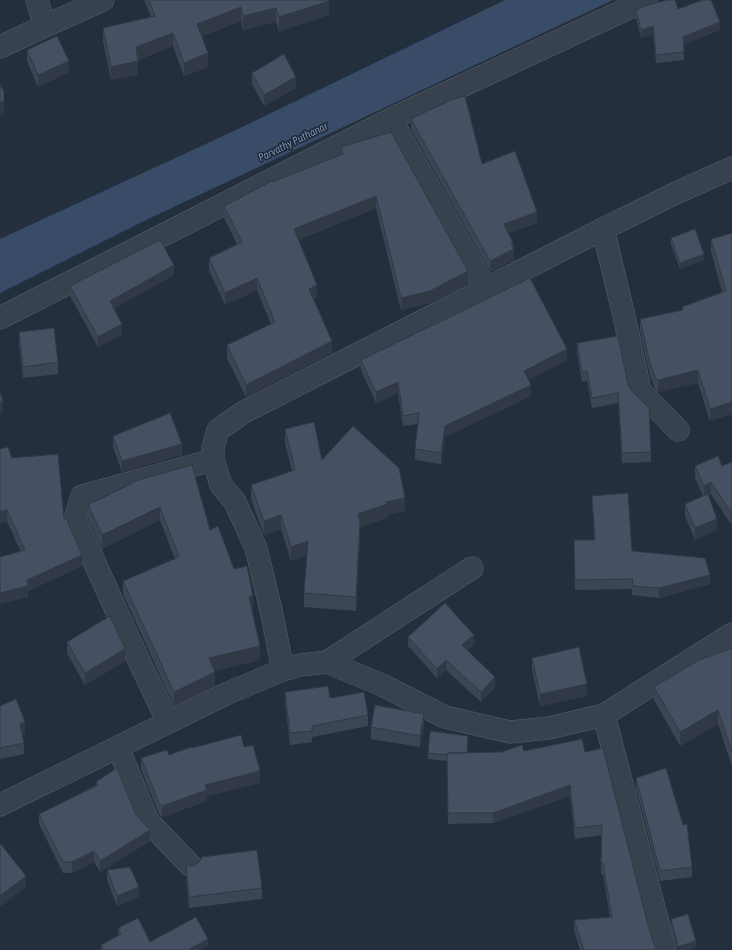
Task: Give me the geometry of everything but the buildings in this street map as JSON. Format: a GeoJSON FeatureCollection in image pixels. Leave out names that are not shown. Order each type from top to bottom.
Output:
{"type":"FeatureCollection","features":[{"type":"Feature","properties":{"kind":"street"},"geometry":{"type":"LineString","coordinates":[[37,0],[45,26]]}},
{"type":"Feature","properties":{"kind":"street"},"geometry":{"type":"LineString","coordinates":[[0,47],[103,0]]}},
{"type":"Feature","properties":{"kind":"street"},"geometry":{"type":"LineString","coordinates":[[0,318],[391,119],[646,0]]}},
{"type":"Feature","properties":{"kind":"street"},"geometry":{"type":"LineString","coordinates":[[391,119],[486,290]]}},
{"type":"Feature","properties":{"kind":"street"},"geometry":{"type":"LineString","coordinates":[[284,670],[256,548],[235,502],[221,485],[213,460],[213,447],[218,430],[244,412],[486,290],[603,229],[676,193],[732,168]]}},
{"type":"Feature","properties":{"kind":"street"},"geometry":{"type":"LineString","coordinates":[[603,229],[640,391],[678,430]]}},
{"type":"Feature","properties":{"kind":"street"},"geometry":{"type":"LineString","coordinates":[[168,722],[75,519],[82,496],[213,460]]}},
{"type":"Feature","properties":{"kind":"street"},"geometry":{"type":"LineString","coordinates":[[0,805],[228,693],[284,670],[300,665],[327,662],[472,568]]}},
{"type":"Feature","properties":{"kind":"street"},"geometry":{"type":"LineString","coordinates":[[327,662],[382,685],[445,717],[510,732],[549,728],[604,716],[732,634]]}},
{"type":"Feature","properties":{"kind":"street"},"geometry":{"type":"LineString","coordinates":[[604,716],[665,950]]}},
{"type":"Feature","properties":{"kind":"street"},"geometry":{"type":"LineString","coordinates":[[118,747],[148,821],[190,865]]}},
{"type":"Feature","properties":{"kind":"water","name":"Parvathy Puthanar"},"geometry":{"type":"Polygon","coordinates":[[[505,0],[613,0],[146,220],[0,293],[0,239],[236,130],[505,0]]]}}]}
